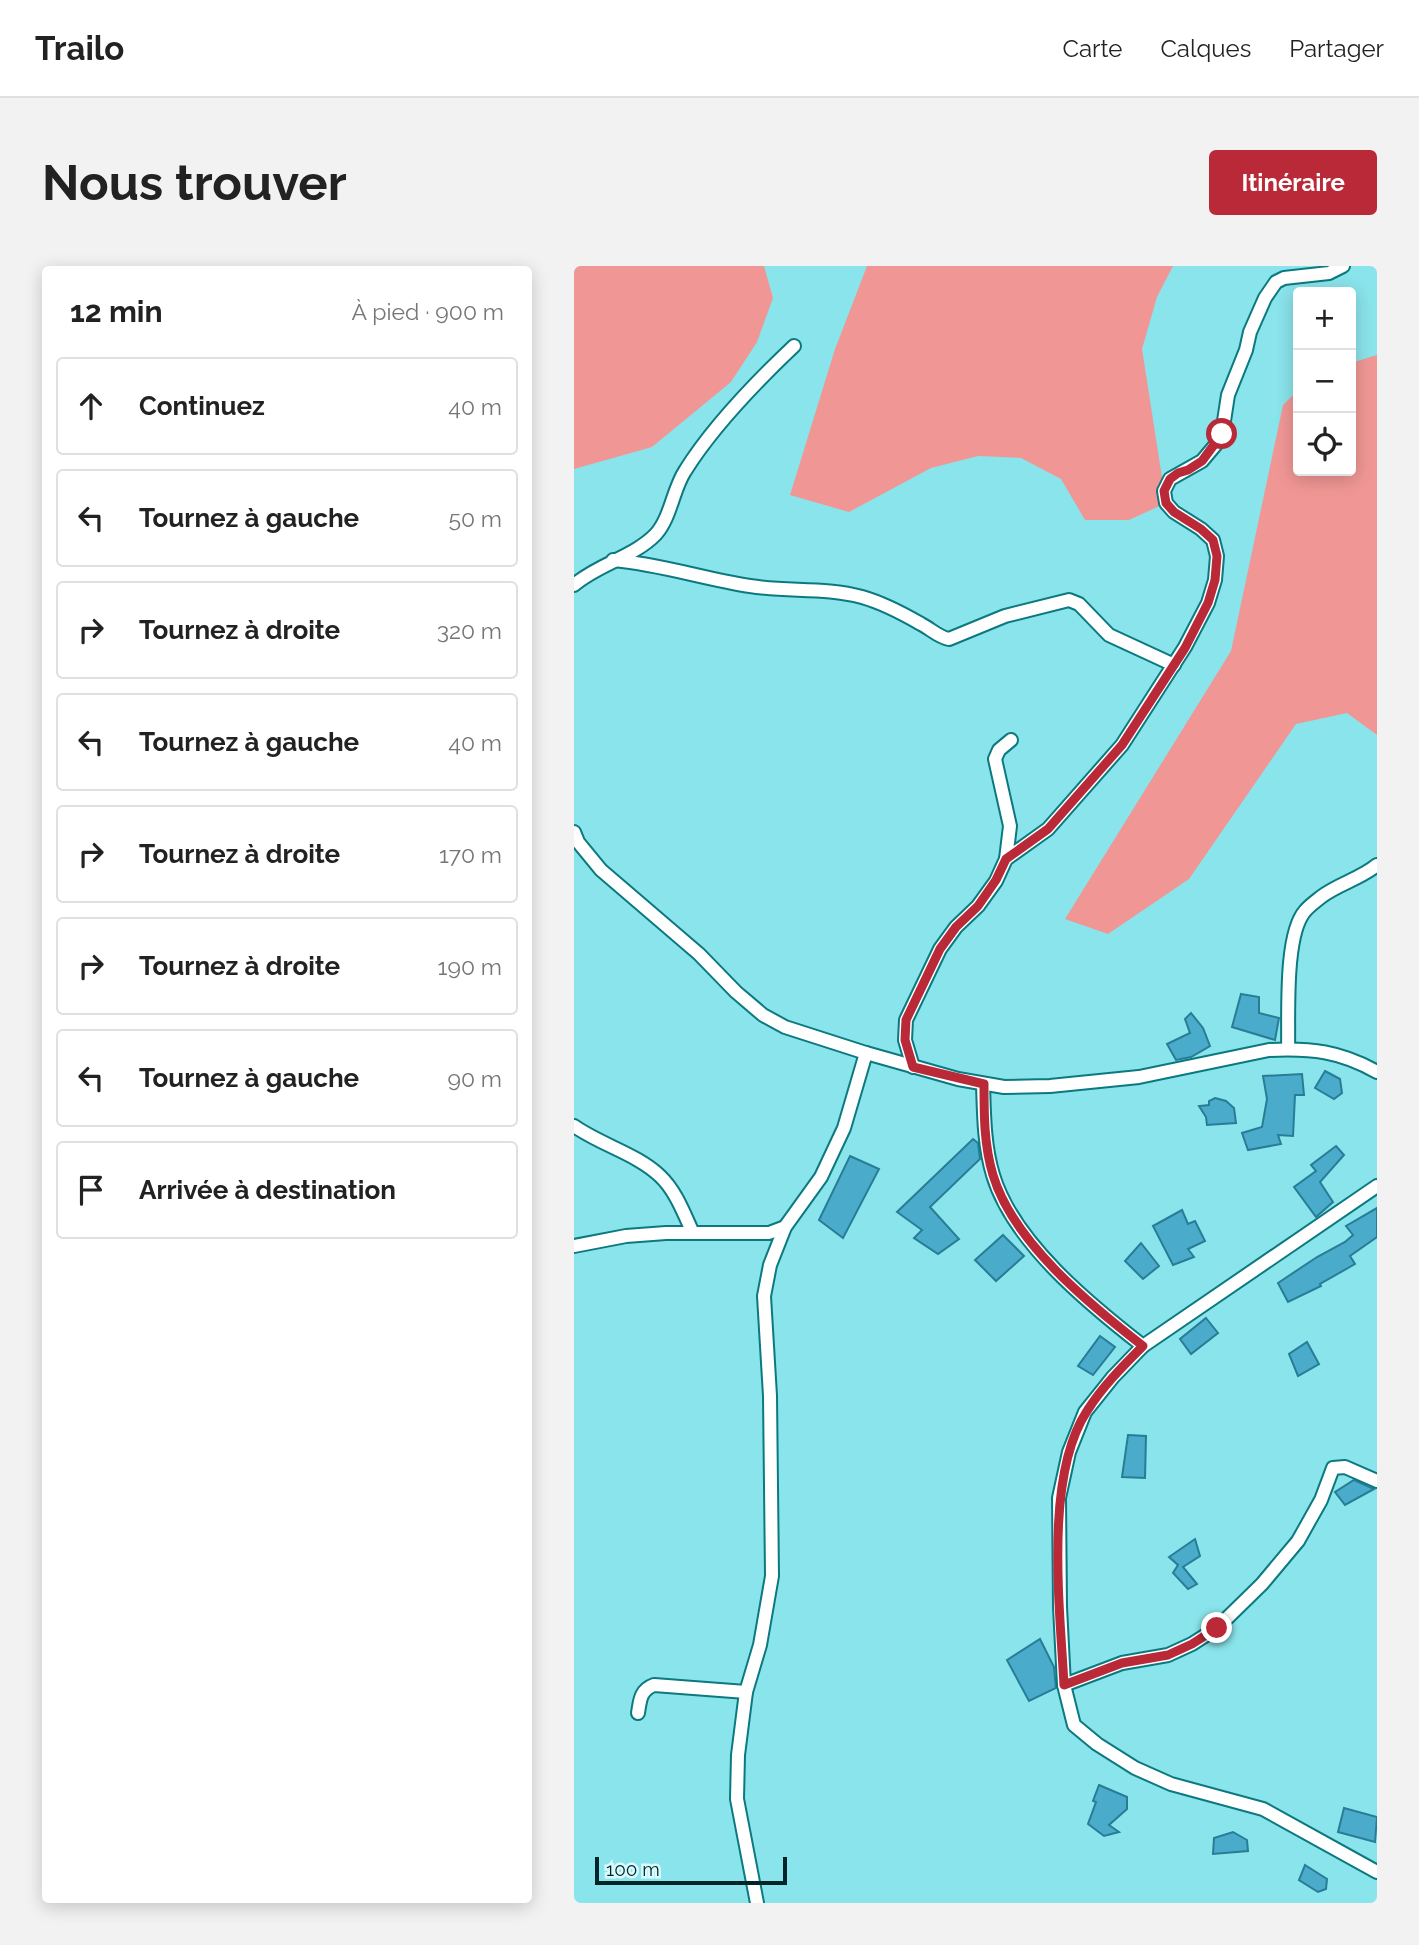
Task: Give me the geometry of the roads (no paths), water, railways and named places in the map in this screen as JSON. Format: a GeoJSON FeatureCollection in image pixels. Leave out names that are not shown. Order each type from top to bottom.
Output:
{"type":"FeatureCollection","features":[{"type":"Feature","properties":{"kind":"street"},"geometry":{"type":"LineString","coordinates":[[1006,859],[1048,829],[1122,745],[1174,665],[1208,603],[1215,580],[1217,556],[1213,540],[1174,512],[1166,503],[1164,491],[1170,479],[1202,461],[1218,442],[1222,434],[1228,395],[1265,298],[1276,282],[1284,278],[1329,273],[1343,266]]}},
{"type":"Feature","properties":{"kind":"street"},"geometry":{"type":"LineString","coordinates":[[574,584],[647,541],[657,532],[679,480],[691,460],[770,369],[794,346]]}},
{"type":"Feature","properties":{"kind":"street"},"geometry":{"type":"LineString","coordinates":[[613,560],[649,563],[752,587],[817,590],[860,597],[888,606],[924,625],[941,638],[949,639],[1005,617],[1069,600],[1079,604],[1109,635],[1174,665]]}},
{"type":"Feature","properties":{"kind":"street"},"geometry":{"type":"LineString","coordinates":[[913,1067],[905,1040],[906,1020],[910,1010],[940,949],[956,927],[978,906],[996,880],[1006,859],[1010,826],[995,759],[999,750],[1011,740]]}},
{"type":"Feature","properties":{"kind":"street"},"geometry":{"type":"LineString","coordinates":[[574,832],[578,842],[601,870],[699,954],[763,1015],[785,1027],[866,1054],[1004,1087],[1050,1086],[1139,1077],[1269,1050],[1306,1048],[1333,1053],[1377,1072]]}},
{"type":"Feature","properties":{"kind":"street"},"geometry":{"type":"LineString","coordinates":[[1288,1049],[1290,966],[1295,931],[1304,912],[1324,895],[1353,881],[1377,865]]}},
{"type":"Feature","properties":{"kind":"street"},"geometry":{"type":"LineString","coordinates":[[757,1903],[737,1799],[738,1755],[746,1692],[760,1644],[772,1576],[770,1396],[764,1296],[770,1265],[785,1227],[821,1177],[844,1128],[866,1054]]}},
{"type":"Feature","properties":{"kind":"street"},"geometry":{"type":"LineString","coordinates":[[984,1084],[985,1138],[993,1175],[1006,1208],[1029,1240],[1095,1308],[1143,1346]]}},
{"type":"Feature","properties":{"kind":"street"},"geometry":{"type":"LineString","coordinates":[[574,1126],[592,1139],[644,1163],[662,1177],[677,1199],[694,1233]]}},
{"type":"Feature","properties":{"kind":"street"},"geometry":{"type":"LineString","coordinates":[[1377,1186],[1143,1346],[1113,1377],[1086,1412],[1069,1452],[1059,1498],[1064,1685],[1074,1725],[1097,1744],[1135,1768],[1171,1784],[1263,1809],[1377,1872]]}},
{"type":"Feature","properties":{"kind":"street"},"geometry":{"type":"LineString","coordinates":[[574,1247],[625,1236],[769,1233],[785,1227]]}},
{"type":"Feature","properties":{"kind":"street"},"geometry":{"type":"LineString","coordinates":[[1064,1685],[1122,1663],[1168,1655],[1217,1628],[1262,1584],[1290,1550],[1310,1521],[1333,1468],[1345,1467],[1377,1481]]}},
{"type":"Feature","properties":{"kind":"street"},"geometry":{"type":"LineString","coordinates":[[638,1713],[641,1695],[647,1687],[654,1685],[746,1692]]}}]}
